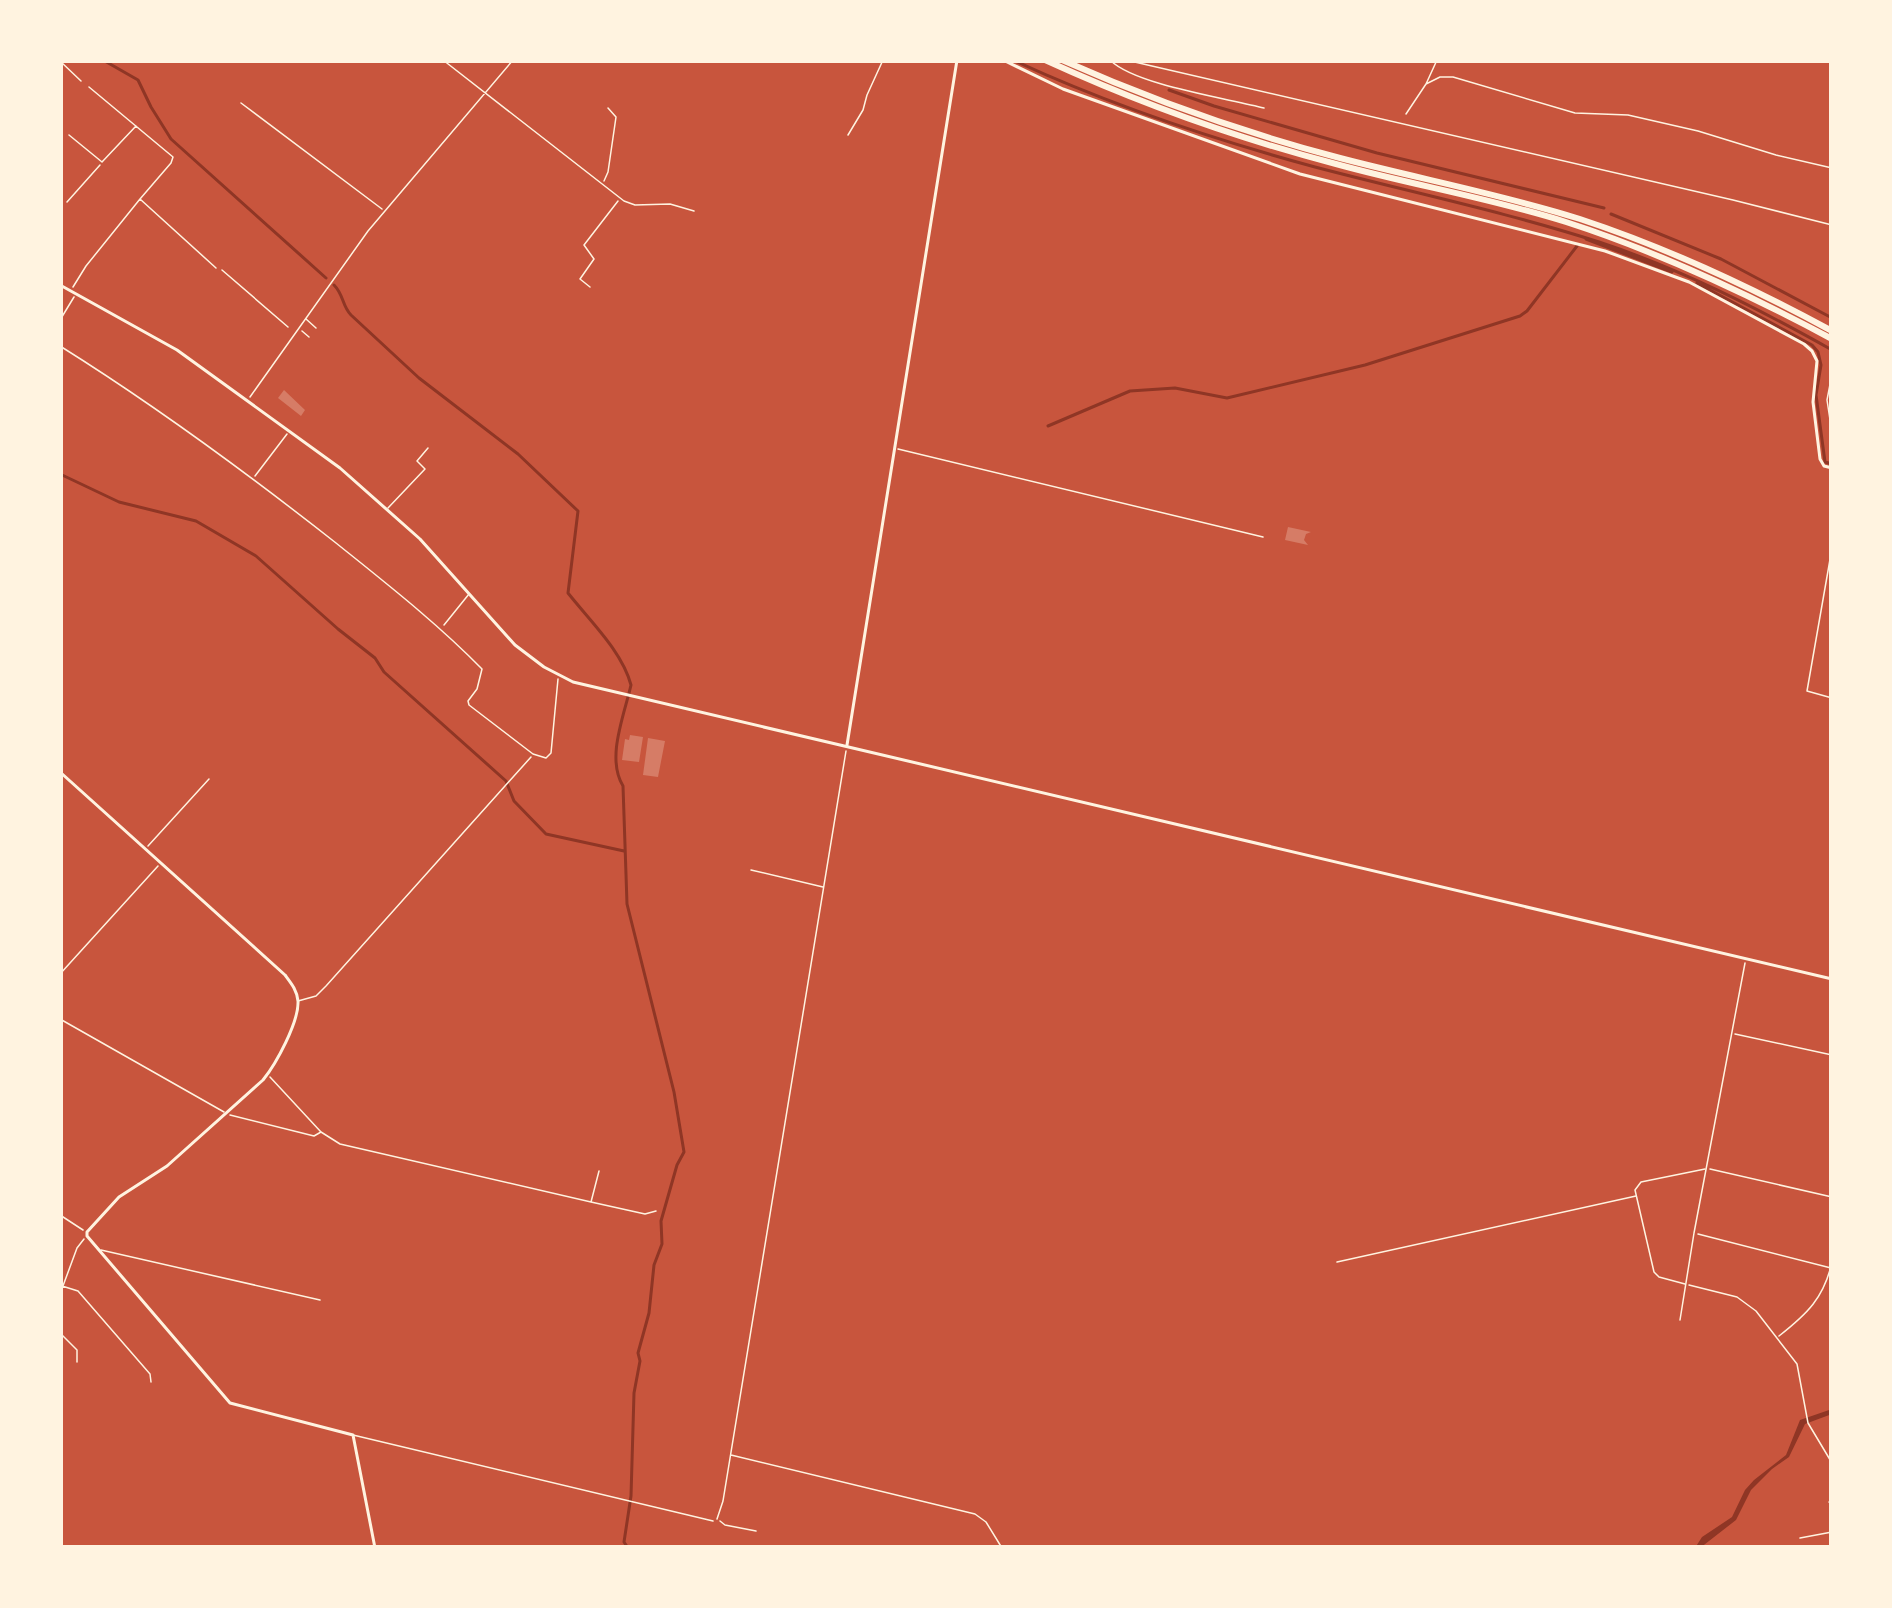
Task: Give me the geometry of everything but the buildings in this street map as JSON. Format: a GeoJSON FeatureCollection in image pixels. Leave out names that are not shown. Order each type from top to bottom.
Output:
{"type":"FeatureCollection","features":[{"type":"Feature","properties":{"kind":"highway"},"geometry":{"type":"LineString","coordinates":[[1045,60],[1260,143],[1526,211],[1618,240],[1832,335]]}},
{"type":"Feature","properties":{"kind":"highway"},"geometry":{"type":"LineString","coordinates":[[1062,60],[1153,98],[1270,138],[1507,198],[1620,233],[1720,274],[1832,335]]}},
{"type":"Feature","properties":{"kind":"street"},"geometry":{"type":"LineString","coordinates":[[443,60],[622,200],[694,211]]}},
{"type":"Feature","properties":{"kind":"street"},"geometry":{"type":"LineString","coordinates":[[247,400],[385,211],[513,60]]}},
{"type":"Feature","properties":{"kind":"street"},"geometry":{"type":"LineString","coordinates":[[848,135],[883,60]]}},
{"type":"Feature","properties":{"kind":"street"},"geometry":{"type":"LineString","coordinates":[[717,1519],[722,1511],[957,60]]}},
{"type":"Feature","properties":{"kind":"street"},"geometry":{"type":"LineString","coordinates":[[1003,60],[1072,93],[1292,172],[1576,242],[1696,285],[1814,353],[1818,446],[1822,464],[1832,468]]}},
{"type":"Feature","properties":{"kind":"street"},"geometry":{"type":"LineString","coordinates":[[1110,60],[1144,79],[1264,108]]}},
{"type":"Feature","properties":{"kind":"street"},"geometry":{"type":"LineString","coordinates":[[1126,60],[1832,225]]}},
{"type":"Feature","properties":{"kind":"street"},"geometry":{"type":"LineString","coordinates":[[1831,60],[1832,82]]}},
{"type":"Feature","properties":{"kind":"street"},"geometry":{"type":"LineString","coordinates":[[60,320],[86,266],[173,157],[89,87]]}},
{"type":"Feature","properties":{"kind":"street"},"geometry":{"type":"LineString","coordinates":[[241,103],[385,211]]}},
{"type":"Feature","properties":{"kind":"street"},"geometry":{"type":"LineString","coordinates":[[601,184],[608,172],[616,117],[608,108]]}},
{"type":"Feature","properties":{"kind":"street"},"geometry":{"type":"LineString","coordinates":[[67,202],[136,126]]}},
{"type":"Feature","properties":{"kind":"street"},"geometry":{"type":"LineString","coordinates":[[69,135],[102,162]]}},
{"type":"Feature","properties":{"kind":"street"},"geometry":{"type":"LineString","coordinates":[[140,199],[218,268]]}},
{"type":"Feature","properties":{"kind":"street"},"geometry":{"type":"LineString","coordinates":[[590,287],[580,279],[594,259],[584,245],[622,200]]}},
{"type":"Feature","properties":{"kind":"street"},"geometry":{"type":"LineString","coordinates":[[60,285],[166,343],[340,468],[388,508],[515,645],[558,675],[589,688],[1832,979]]}},
{"type":"Feature","properties":{"kind":"street"},"geometry":{"type":"LineString","coordinates":[[306,319],[316,328]]}},
{"type":"Feature","properties":{"kind":"street"},"geometry":{"type":"LineString","coordinates":[[299,328],[309,337]]}},
{"type":"Feature","properties":{"kind":"street"},"geometry":{"type":"LineString","coordinates":[[60,346],[253,479],[441,628],[482,669],[469,705],[533,754],[546,758],[551,753],[558,675]]}},
{"type":"Feature","properties":{"kind":"street"},"geometry":{"type":"LineString","coordinates":[[1832,374],[1827,406],[1832,433]]}},
{"type":"Feature","properties":{"kind":"street"},"geometry":{"type":"LineString","coordinates":[[253,479],[289,431]]}},
{"type":"Feature","properties":{"kind":"street"},"geometry":{"type":"LineString","coordinates":[[388,508],[425,469],[417,461],[428,448]]}},
{"type":"Feature","properties":{"kind":"street"},"geometry":{"type":"LineString","coordinates":[[895,448],[1262,536]]}},
{"type":"Feature","properties":{"kind":"street"},"geometry":{"type":"LineString","coordinates":[[1832,548],[1807,691],[1832,698]]}},
{"type":"Feature","properties":{"kind":"street"},"geometry":{"type":"LineString","coordinates":[[441,628],[470,594]]}},
{"type":"Feature","properties":{"kind":"street"},"geometry":{"type":"LineString","coordinates":[[298,1001],[316,996],[326,986],[533,754]]}},
{"type":"Feature","properties":{"kind":"street"},"geometry":{"type":"LineString","coordinates":[[60,772],[288,979],[298,1001],[268,1075],[167,1166],[119,1197],[78,1246],[60,1294]]}},
{"type":"Feature","properties":{"kind":"street"},"geometry":{"type":"LineString","coordinates":[[145,848],[209,779]]}},
{"type":"Feature","properties":{"kind":"street"},"geometry":{"type":"LineString","coordinates":[[60,974],[161,863]]}},
{"type":"Feature","properties":{"kind":"street"},"geometry":{"type":"LineString","coordinates":[[751,871],[824,888]]}},
{"type":"Feature","properties":{"kind":"street"},"geometry":{"type":"LineString","coordinates":[[1680,1319],[1746,958]]}},
{"type":"Feature","properties":{"kind":"street"},"geometry":{"type":"LineString","coordinates":[[60,1019],[226,1113],[314,1136],[321,1132]]}},
{"type":"Feature","properties":{"kind":"street"},"geometry":{"type":"LineString","coordinates":[[1732,1034],[1832,1055]]}},
{"type":"Feature","properties":{"kind":"street"},"geometry":{"type":"LineString","coordinates":[[268,1075],[321,1132],[346,1146],[645,1214],[656,1211]]}},
{"type":"Feature","properties":{"kind":"street"},"geometry":{"type":"LineString","coordinates":[[1832,1197],[1706,1169],[1636,1185],[1654,1272],[1748,1302],[1797,1364],[1808,1423],[1832,1462]]}},
{"type":"Feature","properties":{"kind":"street"},"geometry":{"type":"LineString","coordinates":[[591,1202],[599,1171]]}},
{"type":"Feature","properties":{"kind":"street"},"geometry":{"type":"LineString","coordinates":[[1337,1262],[1636,1196]]}},
{"type":"Feature","properties":{"kind":"street"},"geometry":{"type":"LineString","coordinates":[[60,1215],[87,1234],[230,1402],[353,1436],[756,1531]]}},
{"type":"Feature","properties":{"kind":"street"},"geometry":{"type":"LineString","coordinates":[[1694,1233],[1832,1265],[1820,1298],[1776,1339]]}},
{"type":"Feature","properties":{"kind":"street"},"geometry":{"type":"LineString","coordinates":[[100,1252],[320,1300]]}},
{"type":"Feature","properties":{"kind":"street"},"geometry":{"type":"LineString","coordinates":[[62,1286],[78,1291],[150,1374],[151,1382]]}},
{"type":"Feature","properties":{"kind":"street"},"geometry":{"type":"LineString","coordinates":[[60,1333],[77,1350],[77,1362]]}},
{"type":"Feature","properties":{"kind":"street"},"geometry":{"type":"LineString","coordinates":[[353,1436],[375,1548]]}},
{"type":"Feature","properties":{"kind":"street"},"geometry":{"type":"LineString","coordinates":[[730,1455],[975,1514],[986,1522],[1002,1548]]}},
{"type":"Feature","properties":{"kind":"path"},"geometry":{"type":"LineString","coordinates":[[1397,124],[1437,60]]}},
{"type":"Feature","properties":{"kind":"path"},"geometry":{"type":"LineString","coordinates":[[60,61],[89,87]]}},
{"type":"Feature","properties":{"kind":"path"},"geometry":{"type":"LineString","coordinates":[[1426,84],[1453,76],[1575,112],[1628,116],[1699,131],[1832,168]]}},
{"type":"Feature","properties":{"kind":"path"},"geometry":{"type":"LineString","coordinates":[[218,268],[296,333]]}},
{"type":"Feature","properties":{"kind":"path"},"geometry":{"type":"LineString","coordinates":[[1800,1538],[1832,1532]]}},
{"type":"Feature","properties":{"kind":"shaded area"},"geometry":{"type":"Polygon","coordinates":[[[1832,1409],[1832,1414],[1805,1424],[1789,1457],[1751,1490],[1736,1520],[1695,1548],[1702,1537],[1732,1517],[1754,1480],[1786,1455],[1800,1420],[1832,1409]]]}},
{"type":"Feature","properties":{"kind":"waterway"},"geometry":{"type":"LineString","coordinates":[[103,60],[138,80],[171,139],[326,278]]}},
{"type":"Feature","properties":{"kind":"waterway"},"geometry":{"type":"LineString","coordinates":[[1013,60],[1124,106],[1238,145],[1599,242],[1718,290],[1832,350]]}},
{"type":"Feature","properties":{"kind":"waterway"},"geometry":{"type":"LineString","coordinates":[[1169,90],[1377,153],[1604,208]]}},
{"type":"Feature","properties":{"kind":"waterway"},"geometry":{"type":"LineString","coordinates":[[1611,214],[1721,259],[1832,318]]}},
{"type":"Feature","properties":{"kind":"waterway"},"geometry":{"type":"LineString","coordinates":[[1586,239],[1672,272]]}},
{"type":"Feature","properties":{"kind":"waterway"},"geometry":{"type":"LineString","coordinates":[[1048,426],[1130,391],[1175,388],[1227,398],[1365,365],[1520,316],[1577,246]]}},
{"type":"Feature","properties":{"kind":"waterway"},"geometry":{"type":"LineString","coordinates":[[1697,283],[1818,352],[1821,365],[1816,395],[1825,462],[1832,464]]}},
{"type":"Feature","properties":{"kind":"waterway"},"geometry":{"type":"LineString","coordinates":[[334,285],[351,315],[419,378],[518,454],[578,511],[568,593],[613,648],[631,685],[616,750],[623,786],[627,904],[674,1092],[684,1152],[661,1221],[662,1244],[638,1353],[624,1542],[628,1548]]}},
{"type":"Feature","properties":{"kind":"waterway"},"geometry":{"type":"LineString","coordinates":[[60,474],[119,502],[196,521],[256,556],[375,658],[384,672],[506,781],[514,801],[546,834],[624,851]]}}]}
